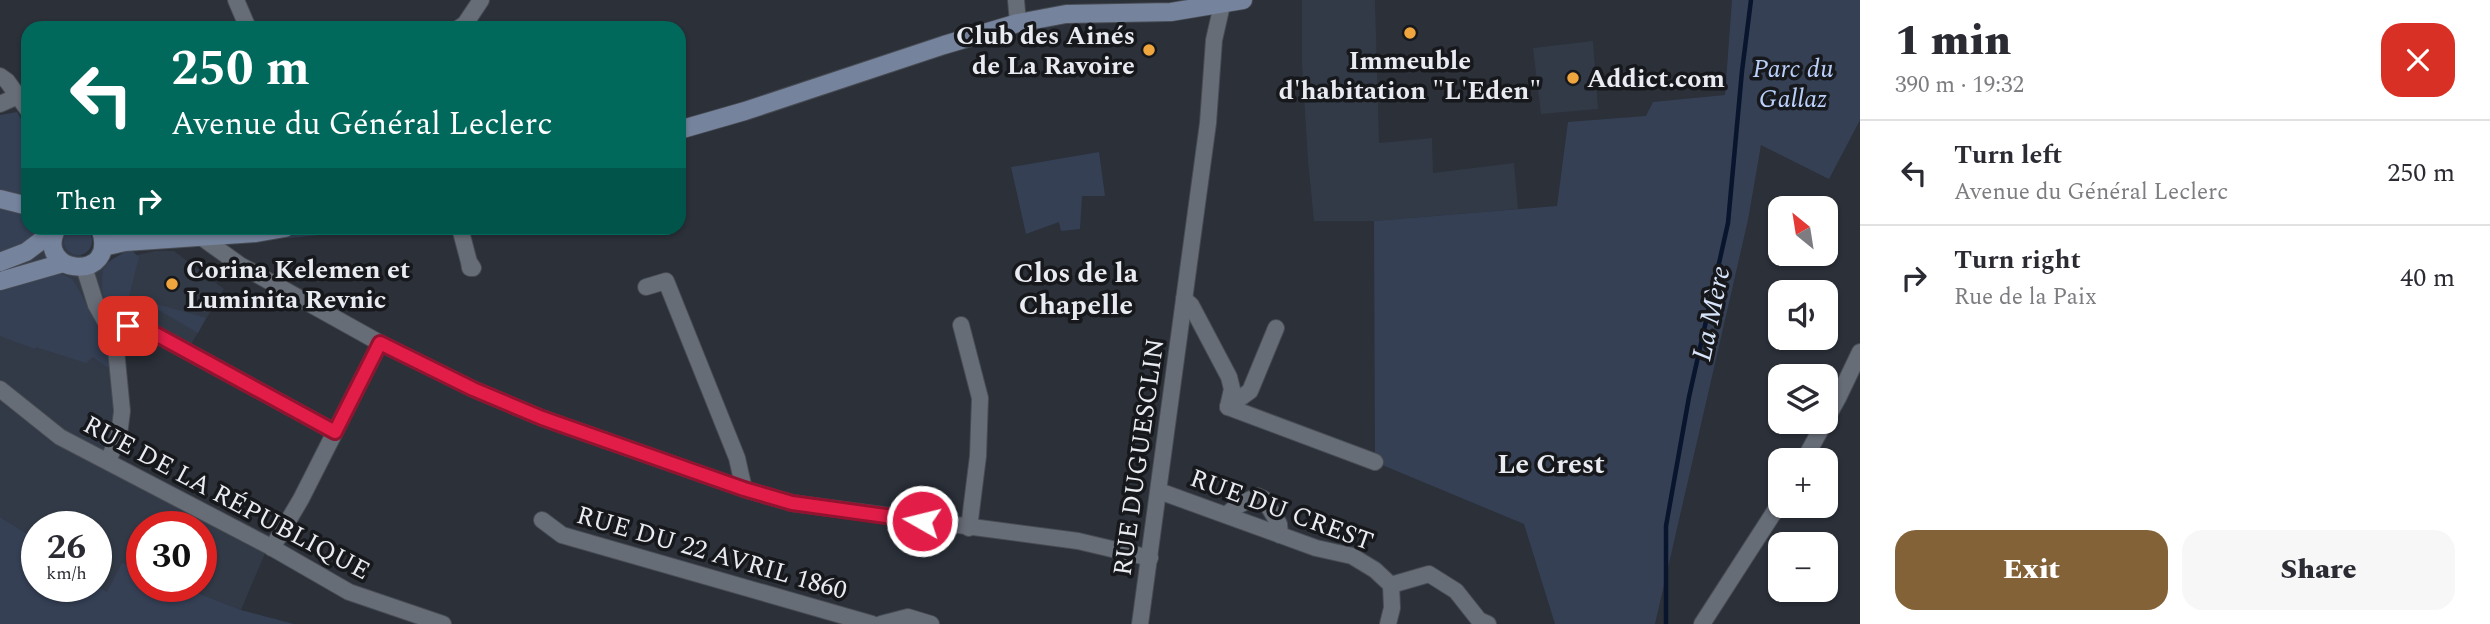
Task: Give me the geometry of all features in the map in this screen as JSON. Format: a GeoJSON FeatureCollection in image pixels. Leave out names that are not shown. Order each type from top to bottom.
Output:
{"type":"FeatureCollection","features":[{"type":"Feature","properties":{"kind":"main road"},"geometry":{"type":"LineString","coordinates":[[686,128],[1018,23],[1066,15],[1171,12],[1243,0]]}},
{"type":"Feature","properties":{"kind":"main road"},"geometry":{"type":"LineString","coordinates":[[0,199],[21,204]]}},
{"type":"Feature","properties":{"kind":"main road"},"geometry":{"type":"LineString","coordinates":[[0,262],[26,251],[48,235]]}},
{"type":"Feature","properties":{"kind":"main road"},"geometry":{"type":"LineString","coordinates":[[55,235],[53,249],[63,263],[84,267],[97,260],[103,247],[101,235]]}},
{"type":"Feature","properties":{"kind":"main road"},"geometry":{"type":"LineString","coordinates":[[103,247],[125,242],[228,235]]}},
{"type":"Feature","properties":{"kind":"main road"},"geometry":{"type":"LineString","coordinates":[[0,281],[63,263]]}},
{"type":"Feature","properties":{"kind":"street"},"geometry":{"type":"LineString","coordinates":[[236,0],[245,21]]}},
{"type":"Feature","properties":{"kind":"street"},"geometry":{"type":"LineString","coordinates":[[466,21],[481,0]]}},
{"type":"Feature","properties":{"kind":"street"},"geometry":{"type":"LineString","coordinates":[[1016,0],[1018,23]]}},
{"type":"Feature","properties":{"kind":"street","name":"RUE DUGUESCLIN"},"geometry":{"type":"LineString","coordinates":[[1140,624],[1208,123],[1214,40],[1223,2]]}},
{"type":"Feature","properties":{"kind":"street"},"geometry":{"type":"LineString","coordinates":[[0,76],[21,100]]}},
{"type":"Feature","properties":{"kind":"street"},"geometry":{"type":"LineString","coordinates":[[0,104],[18,96]]}},
{"type":"Feature","properties":{"kind":"street"},"geometry":{"type":"LineString","coordinates":[[462,235],[468,262]]}},
{"type":"Feature","properties":{"kind":"street"},"geometry":{"type":"LineString","coordinates":[[201,237],[240,265],[380,343],[473,389],[542,418],[744,489],[792,503],[1077,541],[1150,558]]}},
{"type":"Feature","properties":{"kind":"street"},"geometry":{"type":"LineString","coordinates":[[84,267],[96,305],[109,328],[116,350],[122,411],[119,435],[108,461]]}},
{"type":"Feature","properties":{"kind":"street"},"geometry":{"type":"LineString","coordinates":[[646,287],[666,281],[737,458],[744,489]]}},
{"type":"Feature","properties":{"kind":"street"},"geometry":{"type":"LineString","coordinates":[[1184,299],[1191,305],[1229,377],[1231,389],[1228,407]]}},
{"type":"Feature","properties":{"kind":"street"},"geometry":{"type":"LineString","coordinates":[[109,328],[139,325],[335,432]]}},
{"type":"Feature","properties":{"kind":"street"},"geometry":{"type":"LineString","coordinates":[[961,325],[981,398],[970,528]]}},
{"type":"Feature","properties":{"kind":"street"},"geometry":{"type":"LineString","coordinates":[[1228,407],[1250,391],[1276,328]]}},
{"type":"Feature","properties":{"kind":"street"},"geometry":{"type":"LineString","coordinates":[[272,548],[301,499],[380,343]]}},
{"type":"Feature","properties":{"kind":"street"},"geometry":{"type":"LineString","coordinates":[[1811,448],[1860,352]]}},
{"type":"Feature","properties":{"kind":"street","name":"RUE DE LA RÉPUBLIQUE"},"geometry":{"type":"LineString","coordinates":[[0,389],[60,437],[272,548],[349,592],[443,624]]}},
{"type":"Feature","properties":{"kind":"street"},"geometry":{"type":"LineString","coordinates":[[1228,407],[1375,462]]}},
{"type":"Feature","properties":{"kind":"street","name":"RUE DU CREST"},"geometry":{"type":"LineString","coordinates":[[1159,491],[1315,548],[1352,556],[1391,584],[1429,574],[1456,591],[1479,620],[1488,624]]}},
{"type":"Feature","properties":{"kind":"street"},"geometry":{"type":"LineString","coordinates":[[1226,515],[1257,496],[1264,499],[1279,524],[1280,535]]}},
{"type":"Feature","properties":{"kind":"street"},"geometry":{"type":"LineString","coordinates":[[1702,624],[1770,518]]}},
{"type":"Feature","properties":{"kind":"street","name":"RUE DU 22 AVRIL 1860"},"geometry":{"type":"LineString","coordinates":[[542,520],[562,535],[872,624]]}},
{"type":"Feature","properties":{"kind":"street"},"geometry":{"type":"LineString","coordinates":[[1388,624],[1392,608],[1391,584]]}},
{"type":"Feature","properties":{"kind":"street"},"geometry":{"type":"LineString","coordinates":[[881,624],[908,617],[931,624]]}},
{"type":"Feature","properties":{"kind":"shaded area"},"geometry":{"type":"Polygon","coordinates":[[[1302,0],[1375,0],[1379,143],[1432,138],[1433,173],[1514,163],[1518,209],[1374,221],[1314,221],[1302,64],[1302,0]]]}},
{"type":"Feature","properties":{"kind":"shaded area"},"geometry":{"type":"Polygon","coordinates":[[[1593,41],[1598,109],[1541,114],[1533,48],[1593,41]]]}},
{"type":"Feature","properties":{"kind":"shaded area"},"geometry":{"type":"Polygon","coordinates":[[[0,199],[21,204],[21,235],[77,235],[84,267],[155,251],[174,251],[224,289],[187,351],[140,325],[110,328],[122,411],[108,460],[197,511],[126,511],[126,565],[122,564],[112,583],[112,511],[21,511],[21,530],[0,517],[0,199]]]}},
{"type":"Feature","properties":{"kind":"shaded area"},"geometry":{"type":"Polygon","coordinates":[[[217,523],[266,551],[241,610],[217,601],[217,523]]]}},
{"type":"Feature","properties":{"kind":"green space","name":"Parc du Gallaz"},"geometry":{"type":"Polygon","coordinates":[[[1732,0],[1860,0],[1860,120],[1829,179],[1761,145],[1748,220],[1655,624],[1555,624],[1524,524],[1375,462],[1374,221],[1557,206],[1568,122],[1646,116],[1653,102],[1725,95],[1732,0]]]}},
{"type":"Feature","properties":{"kind":"green space"},"geometry":{"type":"Polygon","coordinates":[[[17,112],[21,119],[21,196],[0,191],[0,115],[17,112]]]}},
{"type":"Feature","properties":{"kind":"green space"},"geometry":{"type":"Polygon","coordinates":[[[1099,152],[1105,196],[1082,196],[1080,229],[1061,231],[1059,222],[1026,234],[1011,167],[1099,152]]]}},
{"type":"Feature","properties":{"kind":"green space"},"geometry":{"type":"Polygon","coordinates":[[[0,208],[21,213],[21,235],[36,235],[35,238],[0,254],[0,208]]]}},
{"type":"Feature","properties":{"kind":"green space"},"geometry":{"type":"Polygon","coordinates":[[[65,235],[91,235],[91,247],[84,254],[72,254],[65,247],[65,235]]]}},
{"type":"Feature","properties":{"kind":"green space"},"geometry":{"type":"Polygon","coordinates":[[[275,235],[320,235],[290,238],[267,237],[275,235]]]}},
{"type":"Feature","properties":{"kind":"green space"},"geometry":{"type":"Polygon","coordinates":[[[130,249],[139,257],[126,307],[116,313],[105,301],[102,289],[103,270],[111,260],[130,249]]]}},
{"type":"Feature","properties":{"kind":"green space"},"geometry":{"type":"Polygon","coordinates":[[[57,272],[72,279],[80,292],[109,349],[109,366],[93,357],[86,363],[0,336],[0,287],[57,272]]]}},
{"type":"Feature","properties":{"kind":"green space"},"geometry":{"type":"Polygon","coordinates":[[[142,300],[206,318],[198,333],[157,309],[149,321],[137,313],[142,300]]]}},
{"type":"Feature","properties":{"kind":"green space"},"geometry":{"type":"Polygon","coordinates":[[[0,517],[21,530],[21,602],[112,602],[112,582],[122,563],[126,565],[126,602],[217,601],[294,624],[0,624],[0,517]]]}},
{"type":"Feature","properties":{"kind":"waterway","name":"La Mère"},"geometry":{"type":"LineString","coordinates":[[1666,624],[1666,526],[1689,397],[1728,223],[1751,0]]}},
{"type":"Feature","properties":{"kind":"place","name":"Immeuble d'habitation \"L'Eden\""},"geometry":{"type":"Point","coordinates":[1410,33]}},
{"type":"Feature","properties":{"kind":"place","name":"Club des Ainés de La Ravoire"},"geometry":{"type":"Point","coordinates":[1149,50]}},
{"type":"Feature","properties":{"kind":"place","name":"Addict.com"},"geometry":{"type":"Point","coordinates":[1573,78]}},
{"type":"Feature","properties":{"kind":"place","name":"Corina Kelemen et Luminita Revnic"},"geometry":{"type":"Point","coordinates":[172,284]}},
{"type":"Feature","properties":{"kind":"district","name":"Clos de la Chapelle"},"geometry":{"type":"Point","coordinates":[1076,288]}},
{"type":"Feature","properties":{"kind":"district","name":"Le Crest"},"geometry":{"type":"Point","coordinates":[1551,463]}},
{"type":"Feature","properties":{"kind":"route"},"geometry":{"type":"LineString","coordinates":[[128,326],[139,325],[335,432],[380,343],[473,389],[542,418],[744,489],[792,503],[922,521]]}}]}
